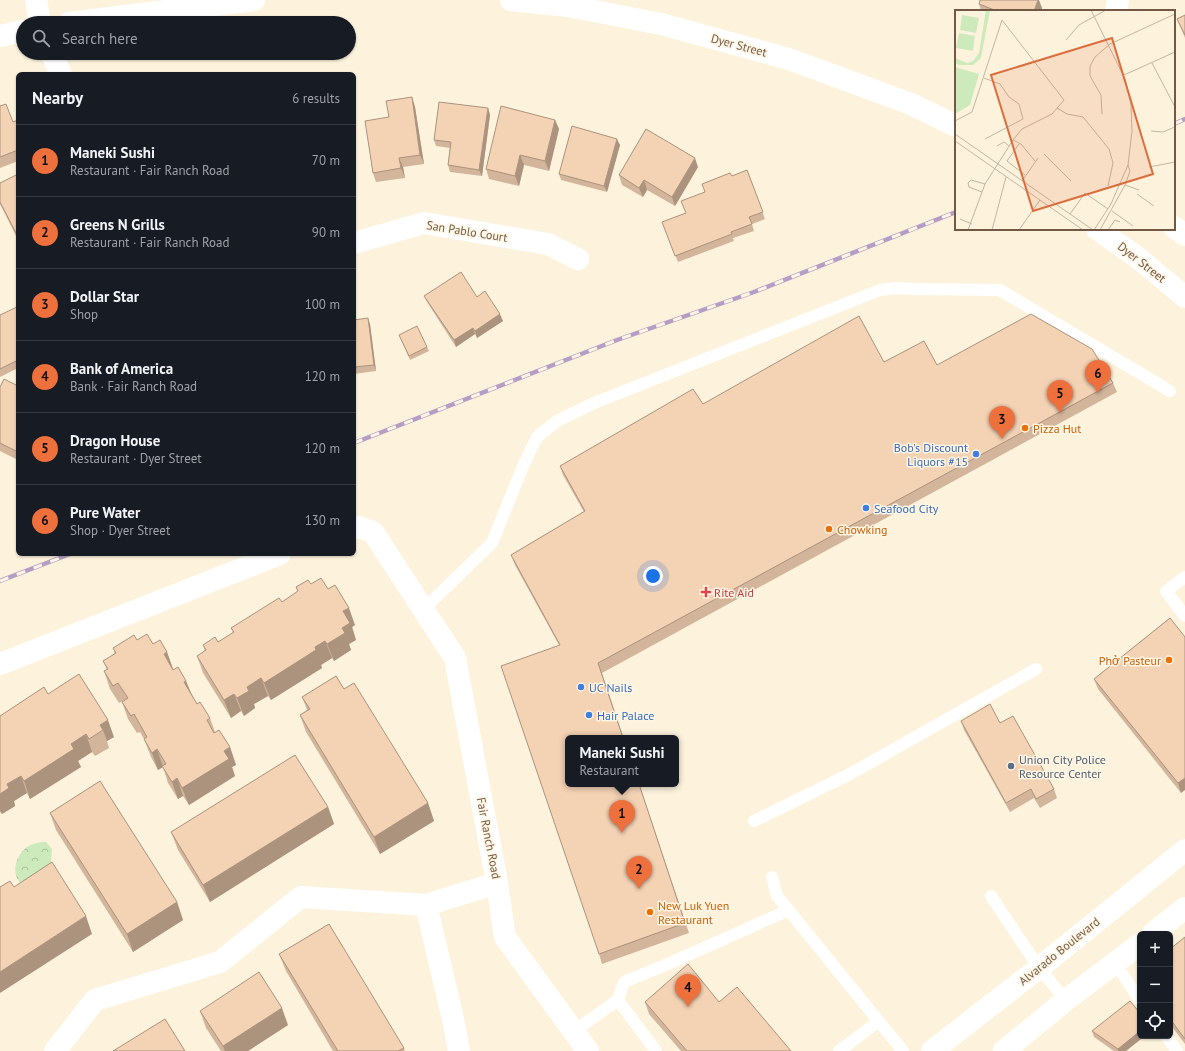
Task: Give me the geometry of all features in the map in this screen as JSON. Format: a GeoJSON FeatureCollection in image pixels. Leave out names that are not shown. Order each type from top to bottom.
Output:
{"type":"FeatureCollection","features":[{"type":"Feature","properties":{"kind":"street"},"geometry":{"type":"LineString","coordinates":[[36,0],[39,16]]}},
{"type":"Feature","properties":{"kind":"street"},"geometry":{"type":"LineString","coordinates":[[125,16],[254,0]]}},
{"type":"Feature","properties":{"kind":"street","name":"Dyer Street"},"geometry":{"type":"LineString","coordinates":[[511,0],[568,6],[661,24],[789,59],[912,104],[955,126]]}},
{"type":"Feature","properties":{"kind":"street"},"geometry":{"type":"LineString","coordinates":[[1116,10],[1118,0]]}},
{"type":"Feature","properties":{"kind":"street"},"geometry":{"type":"LineString","coordinates":[[0,36],[16,33]]}},
{"type":"Feature","properties":{"kind":"street"},"geometry":{"type":"LineString","coordinates":[[54,60],[60,72]]}},
{"type":"Feature","properties":{"kind":"street","name":"San Pablo Court"},"geometry":{"type":"LineString","coordinates":[[356,242],[424,223],[548,244],[578,259]]}},
{"type":"Feature","properties":{"kind":"street"},"geometry":{"type":"LineString","coordinates":[[1175,228],[1185,234]]}},
{"type":"Feature","properties":{"kind":"street","name":"Dyer Street"},"geometry":{"type":"LineString","coordinates":[[1098,230],[1137,257],[1185,297]]}},
{"type":"Feature","properties":{"kind":"street","name":"Fair Ranch Road"},"geometry":{"type":"LineString","coordinates":[[356,528],[359,527],[373,532],[455,658],[497,883],[504,937],[588,1051]]}},
{"type":"Feature","properties":{"kind":"street"},"geometry":{"type":"LineString","coordinates":[[0,664],[275,556]]}},
{"type":"Feature","properties":{"kind":"street","name":"Alvarado Boulevard"},"geometry":{"type":"LineString","coordinates":[[932,1051],[1039,968],[1185,850]]}},
{"type":"Feature","properties":{"kind":"street"},"geometry":{"type":"LineString","coordinates":[[55,1051],[95,1000],[220,962],[301,897],[426,905],[497,883]]}},
{"type":"Feature","properties":{"kind":"street"},"geometry":{"type":"LineString","coordinates":[[426,905],[453,1019],[459,1051]]}},
{"type":"Feature","properties":{"kind":"street"},"geometry":{"type":"LineString","coordinates":[[1156,931],[1185,908]]}},
{"type":"Feature","properties":{"kind":"street"},"geometry":{"type":"LineString","coordinates":[[1004,1051],[1066,1000],[1137,946]]}},
{"type":"Feature","properties":{"kind":"lane"},"geometry":{"type":"LineString","coordinates":[[424,609],[492,543],[523,466],[537,438],[556,421],[594,404],[880,290],[896,288],[1000,290],[1170,391]]}},
{"type":"Feature","properties":{"kind":"lane"},"geometry":{"type":"LineString","coordinates":[[1185,577],[1166,591],[1185,616]]}},
{"type":"Feature","properties":{"kind":"lane"},"geometry":{"type":"LineString","coordinates":[[754,822],[850,774],[1036,669]]}},
{"type":"Feature","properties":{"kind":"lane"},"geometry":{"type":"LineString","coordinates":[[772,877],[777,896],[903,1051]]}},
{"type":"Feature","properties":{"kind":"lane"},"geometry":{"type":"LineString","coordinates":[[991,896],[1039,968],[1066,1000]]}},
{"type":"Feature","properties":{"kind":"lane"},"geometry":{"type":"LineString","coordinates":[[573,1032],[618,1000],[624,982],[789,910]]}},
{"type":"Feature","properties":{"kind":"lane"},"geometry":{"type":"LineString","coordinates":[[1115,963],[1137,996]]}},
{"type":"Feature","properties":{"kind":"lane"},"geometry":{"type":"LineString","coordinates":[[618,1000],[656,1051]]}},
{"type":"Feature","properties":{"kind":"lane"},"geometry":{"type":"LineString","coordinates":[[839,1051],[879,1021]]}},
{"type":"Feature","properties":{"kind":"lane"},"geometry":{"type":"LineString","coordinates":[[1168,1039],[1176,1051]]}},
{"type":"Feature","properties":{"kind":"green space"},"geometry":{"type":"Polygon","coordinates":[[[46,842],[52,849],[49,868],[20,883],[17,879],[15,869],[20,854],[29,846],[46,842]]]}},
{"type":"Feature","properties":{"kind":"building"},"geometry":{"type":"Polygon","coordinates":[[[980,0],[1038,0],[1034,10],[994,10],[979,4],[980,0]]]}},
{"type":"Feature","properties":{"kind":"building"},"geometry":{"type":"Polygon","coordinates":[[[1185,15],[1185,35],[1177,19],[1185,15]]]}},
{"type":"Feature","properties":{"kind":"building"},"geometry":{"type":"Polygon","coordinates":[[[412,97],[420,155],[399,158],[401,168],[373,173],[365,121],[389,117],[386,101],[412,97]]]}},
{"type":"Feature","properties":{"kind":"building"},"geometry":{"type":"Polygon","coordinates":[[[439,102],[488,108],[479,170],[448,165],[451,142],[434,140],[439,102]]]}},
{"type":"Feature","properties":{"kind":"building"},"geometry":{"type":"Polygon","coordinates":[[[6,104],[13,122],[16,121],[16,151],[0,157],[0,106],[6,104]]]}},
{"type":"Feature","properties":{"kind":"building"},"geometry":{"type":"Polygon","coordinates":[[[501,106],[555,120],[545,161],[520,155],[515,176],[486,169],[501,106]]]}},
{"type":"Feature","properties":{"kind":"building"},"geometry":{"type":"Polygon","coordinates":[[[572,126],[617,139],[604,186],[559,174],[572,126]]]}},
{"type":"Feature","properties":{"kind":"building"},"geometry":{"type":"Polygon","coordinates":[[[646,129],[695,158],[672,197],[644,180],[639,188],[619,175],[646,129]]]}},
{"type":"Feature","properties":{"kind":"building"},"geometry":{"type":"Polygon","coordinates":[[[747,170],[763,212],[749,217],[752,224],[731,232],[732,234],[675,256],[662,222],[686,213],[681,201],[705,192],[702,184],[730,173],[732,176],[747,170]]]}},
{"type":"Feature","properties":{"kind":"building"},"geometry":{"type":"Polygon","coordinates":[[[16,175],[16,233],[0,202],[0,183],[16,175]]]}},
{"type":"Feature","properties":{"kind":"building"},"geometry":{"type":"Polygon","coordinates":[[[461,272],[477,297],[485,291],[500,314],[475,331],[473,328],[454,340],[424,296],[461,272]]]}},
{"type":"Feature","properties":{"kind":"building"},"geometry":{"type":"Polygon","coordinates":[[[16,307],[16,361],[0,369],[0,315],[16,307]]]}},
{"type":"Feature","properties":{"kind":"building"},"geometry":{"type":"Polygon","coordinates":[[[1031,314],[1092,349],[1113,383],[598,663],[622,735],[565,735],[565,787],[640,787],[685,923],[599,954],[501,666],[560,645],[511,555],[585,511],[560,466],[693,389],[703,404],[859,316],[884,362],[924,341],[937,365],[1031,314]]]}},
{"type":"Feature","properties":{"kind":"building"},"geometry":{"type":"Polygon","coordinates":[[[368,318],[374,365],[356,367],[356,320],[368,318]]]}},
{"type":"Feature","properties":{"kind":"building"},"geometry":{"type":"Polygon","coordinates":[[[417,326],[427,347],[409,356],[399,335],[417,326]]]}},
{"type":"Feature","properties":{"kind":"building"},"geometry":{"type":"Polygon","coordinates":[[[4,379],[16,385],[16,451],[0,443],[0,387],[4,379]]]}},
{"type":"Feature","properties":{"kind":"building"},"geometry":{"type":"Polygon","coordinates":[[[321,578],[328,589],[335,585],[349,608],[343,611],[350,623],[342,628],[345,633],[327,644],[325,641],[315,647],[316,650],[264,683],[261,678],[247,687],[249,691],[237,698],[234,694],[224,700],[197,656],[206,650],[203,645],[215,637],[218,642],[234,632],[231,628],[279,598],[282,602],[298,591],[296,587],[308,580],[311,584],[321,578]]]}},
{"type":"Feature","properties":{"kind":"building"},"geometry":{"type":"Polygon","coordinates":[[[1170,618],[1185,637],[1185,778],[1178,783],[1094,679],[1170,618]]]}},
{"type":"Feature","properties":{"kind":"building"},"geometry":{"type":"Polygon","coordinates":[[[147,634],[153,644],[160,640],[167,652],[164,654],[173,670],[178,667],[186,681],[184,682],[197,704],[200,702],[210,718],[207,720],[214,733],[219,730],[230,747],[224,751],[229,759],[182,788],[177,778],[172,782],[162,766],[166,764],[157,749],[152,753],[144,739],[147,737],[134,714],[131,716],[122,702],[128,698],[118,683],[113,686],[104,671],[108,669],[103,661],[116,653],[113,648],[134,635],[137,640],[147,634]]]}},
{"type":"Feature","properties":{"kind":"building"},"geometry":{"type":"Polygon","coordinates":[[[79,674],[108,720],[100,725],[103,730],[89,739],[86,734],[71,744],[74,749],[24,781],[21,776],[7,784],[9,788],[0,794],[0,716],[44,687],[48,694],[79,674]]]}},
{"type":"Feature","properties":{"kind":"building"},"geometry":{"type":"Polygon","coordinates":[[[336,676],[344,689],[354,683],[428,803],[374,837],[300,715],[310,709],[302,697],[336,676]]]}},
{"type":"Feature","properties":{"kind":"building","name":"Union City Police Resource Center"},"geometry":{"type":"Polygon","coordinates":[[[990,704],[1000,723],[1013,716],[1054,789],[1036,799],[1031,789],[1006,803],[961,721],[990,704]]]}},
{"type":"Feature","properties":{"kind":"building"},"geometry":{"type":"Polygon","coordinates":[[[295,755],[328,807],[203,885],[171,832],[295,755]]]}},
{"type":"Feature","properties":{"kind":"building"},"geometry":{"type":"Polygon","coordinates":[[[100,781],[177,902],[127,934],[50,813],[100,781]]]}},
{"type":"Feature","properties":{"kind":"building"},"geometry":{"type":"Polygon","coordinates":[[[52,862],[86,916],[0,972],[0,887],[10,881],[14,887],[52,862]]]}},
{"type":"Feature","properties":{"kind":"building"},"geometry":{"type":"Polygon","coordinates":[[[329,924],[404,1048],[398,1051],[338,1051],[279,954],[329,924]]]}},
{"type":"Feature","properties":{"kind":"building"},"geometry":{"type":"Polygon","coordinates":[[[1185,937],[1185,1039],[1173,1023],[1173,947],[1185,937]]]}},
{"type":"Feature","properties":{"kind":"building"},"geometry":{"type":"Polygon","coordinates":[[[688,964],[719,1002],[737,987],[791,1051],[687,1051],[645,1002],[688,964]]]}},
{"type":"Feature","properties":{"kind":"building"},"geometry":{"type":"Polygon","coordinates":[[[259,972],[282,1008],[223,1046],[200,1011],[259,972]]]}},
{"type":"Feature","properties":{"kind":"building"},"geometry":{"type":"Polygon","coordinates":[[[1130,1001],[1137,1009],[1137,1033],[1118,1049],[1092,1031],[1130,1001]]]}},
{"type":"Feature","properties":{"kind":"building"},"geometry":{"type":"Polygon","coordinates":[[[165,1019],[185,1051],[113,1051],[165,1019]]]}},
{"type":"Feature","properties":{"kind":"railway"},"geometry":{"type":"LineString","coordinates":[[1175,124],[1185,119]]}},
{"type":"Feature","properties":{"kind":"railway"},"geometry":{"type":"LineString","coordinates":[[356,442],[617,340],[754,292],[955,212]]}},
{"type":"Feature","properties":{"kind":"railway"},"geometry":{"type":"LineString","coordinates":[[0,581],[65,556]]}},
{"type":"Feature","properties":{"kind":"place","name":"Pure Water"},"geometry":{"type":"Point","coordinates":[1098,393]}},
{"type":"Feature","properties":{"kind":"place","name":"Dragon House"},"geometry":{"type":"Point","coordinates":[1060,413]}},
{"type":"Feature","properties":{"kind":"place","name":"Pizza Hut"},"geometry":{"type":"Point","coordinates":[1025,428]}},
{"type":"Feature","properties":{"kind":"place","name":"Dollar Star"},"geometry":{"type":"Point","coordinates":[1002,439]}},
{"type":"Feature","properties":{"kind":"place","name":"Bob's Discount Liquors #15"},"geometry":{"type":"Point","coordinates":[976,454]}},
{"type":"Feature","properties":{"kind":"place","name":"Seafood City"},"geometry":{"type":"Point","coordinates":[866,508]}},
{"type":"Feature","properties":{"kind":"place","name":"Chowking"},"geometry":{"type":"Point","coordinates":[829,529]}},
{"type":"Feature","properties":{"kind":"place","name":"Rite Aid"},"geometry":{"type":"Point","coordinates":[706,592]}},
{"type":"Feature","properties":{"kind":"place","name":"Phở Pasteur"},"geometry":{"type":"Point","coordinates":[1169,660]}},
{"type":"Feature","properties":{"kind":"place","name":"UC Nails"},"geometry":{"type":"Point","coordinates":[581,687]}},
{"type":"Feature","properties":{"kind":"place","name":"Hair Palace"},"geometry":{"type":"Point","coordinates":[589,715]}},
{"type":"Feature","properties":{"kind":"place","name":"Union City Police Resource Center"},"geometry":{"type":"Point","coordinates":[1011,766]}},
{"type":"Feature","properties":{"kind":"place","name":"Maneki Sushi"},"geometry":{"type":"Point","coordinates":[622,833]}},
{"type":"Feature","properties":{"kind":"place","name":"Greens N Grills"},"geometry":{"type":"Point","coordinates":[639,889]}},
{"type":"Feature","properties":{"kind":"place","name":"New Luk Yuen Restaurant"},"geometry":{"type":"Point","coordinates":[650,912]}},
{"type":"Feature","properties":{"kind":"place","name":"Bank of America"},"geometry":{"type":"Point","coordinates":[688,1007]}}]}
